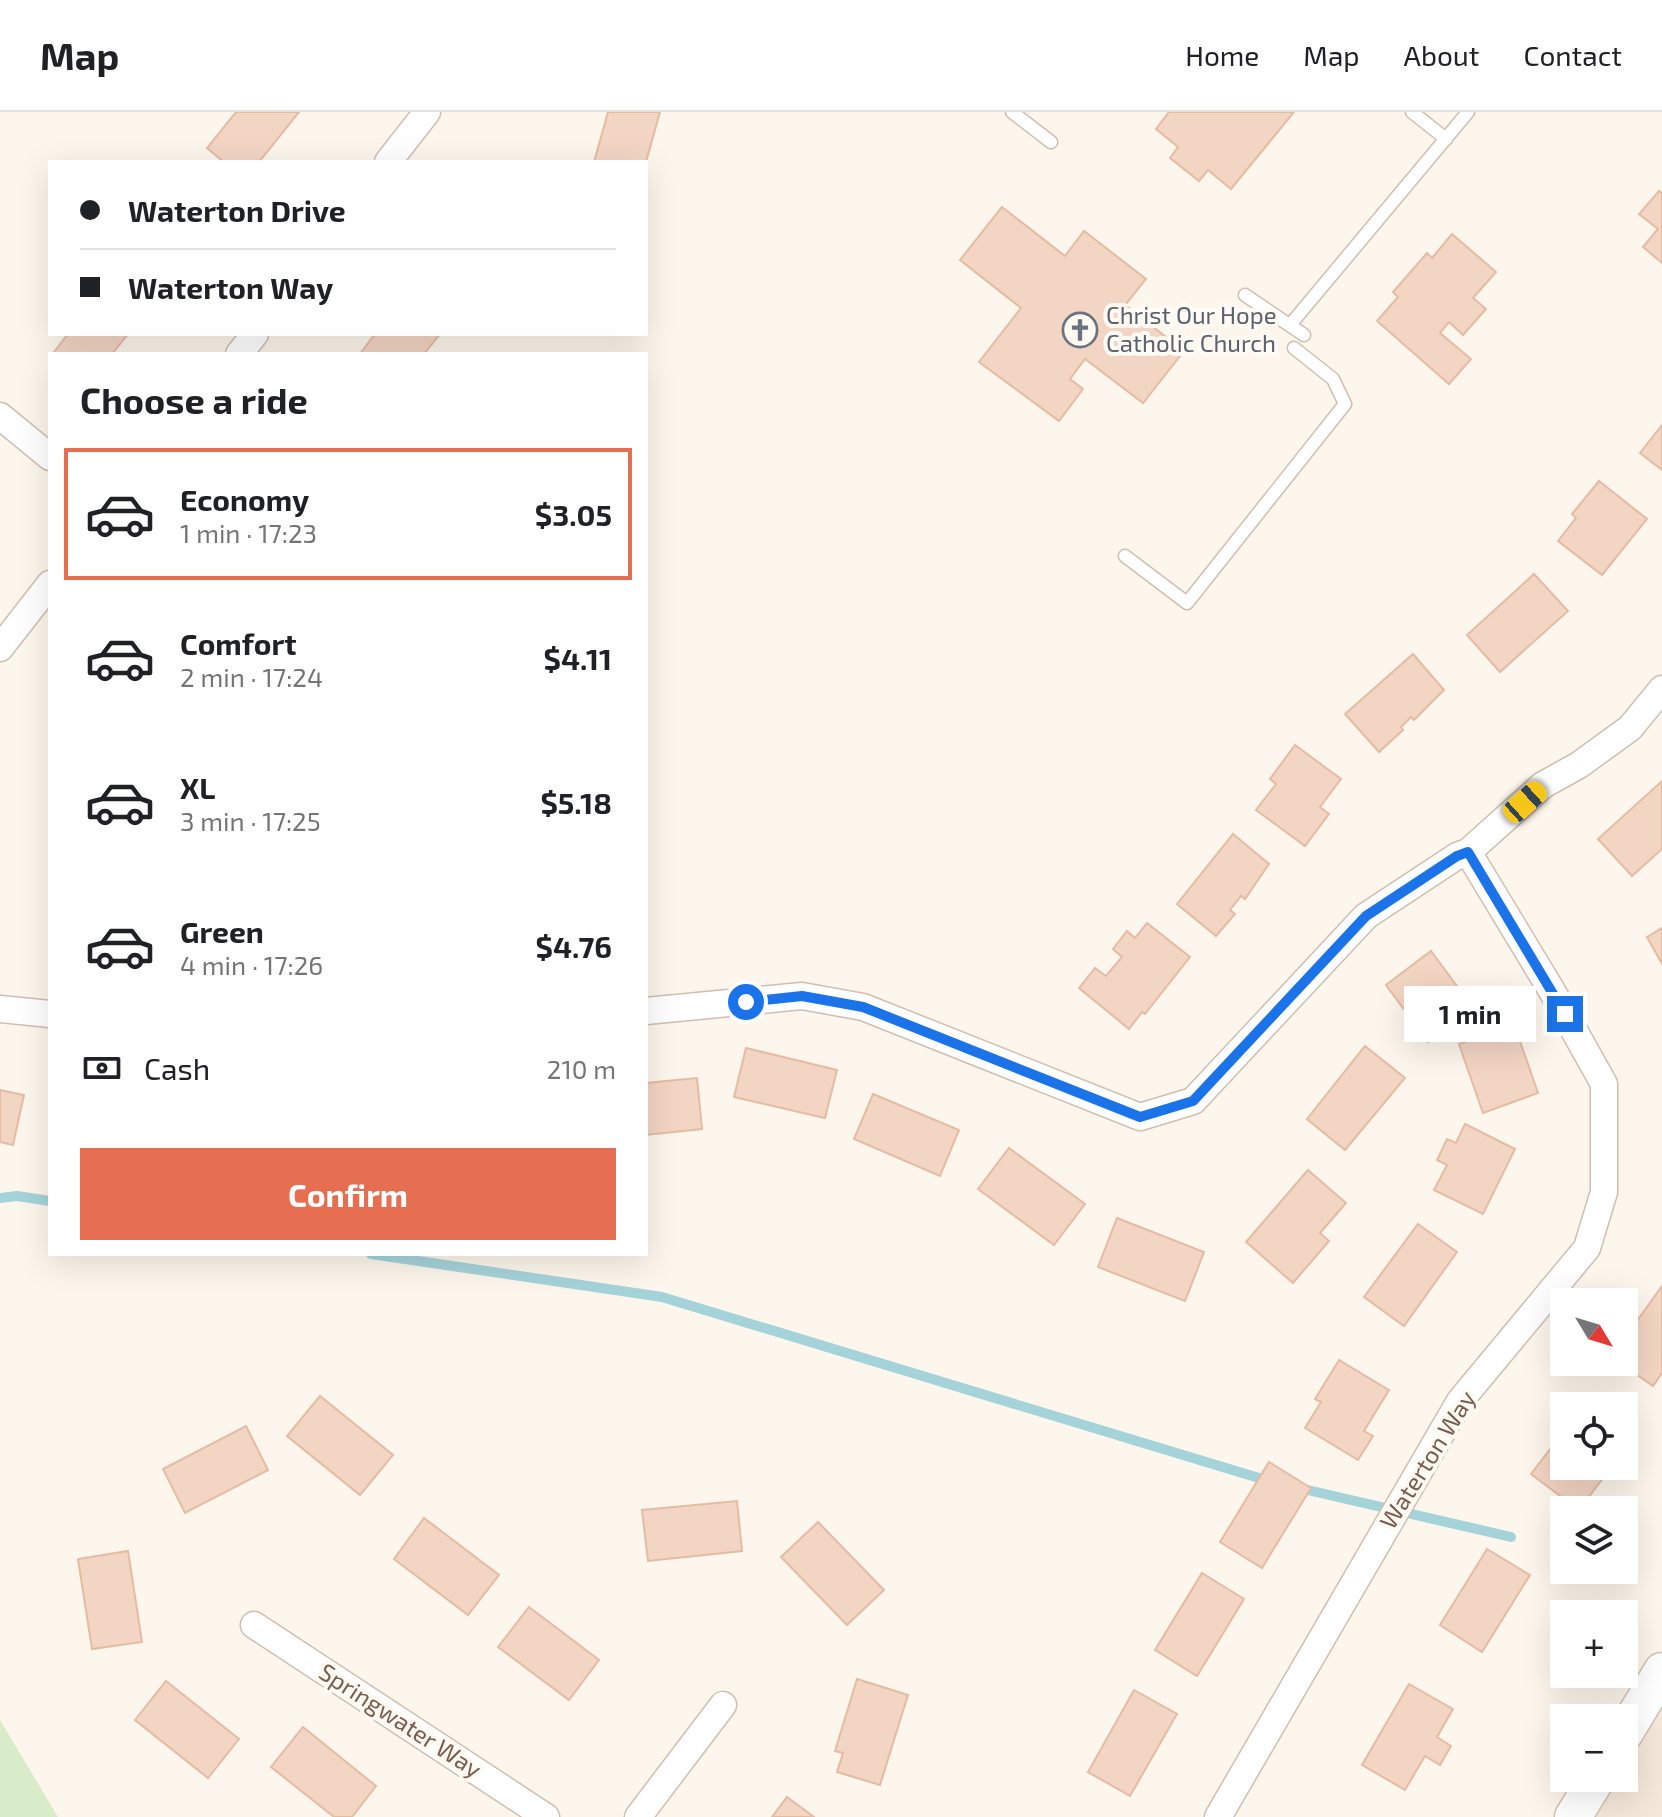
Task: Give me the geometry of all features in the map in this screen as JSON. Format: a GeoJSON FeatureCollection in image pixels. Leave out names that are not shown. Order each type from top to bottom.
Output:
{"type":"FeatureCollection","features":[{"type":"Feature","properties":{"kind":"street"},"geometry":{"type":"LineString","coordinates":[[390,160],[427,112]]}},
{"type":"Feature","properties":{"kind":"street"},"geometry":{"type":"LineString","coordinates":[[241,352],[253,336]]}},
{"type":"Feature","properties":{"kind":"street"},"geometry":{"type":"LineString","coordinates":[[0,416],[48,455]]}},
{"type":"Feature","properties":{"kind":"street"},"geometry":{"type":"LineString","coordinates":[[0,648],[48,587]]}},
{"type":"Feature","properties":{"kind":"street"},"geometry":{"type":"LineString","coordinates":[[648,1011],[802,996],[863,1007],[1140,1117],[1193,1101],[1366,916],[1457,856],[1468,852],[1543,785],[1579,765],[1630,728],[1662,689]]}},
{"type":"Feature","properties":{"kind":"street","name":"Waterton Way"},"geometry":{"type":"LineString","coordinates":[[1218,1817],[1460,1401],[1587,1248],[1604,1192],[1604,1084],[1468,852]]}},
{"type":"Feature","properties":{"kind":"street"},"geometry":{"type":"LineString","coordinates":[[0,1009],[48,1014]]}},
{"type":"Feature","properties":{"kind":"street","name":"Springwater Way"},"geometry":{"type":"LineString","coordinates":[[254,1625],[546,1817]]}},
{"type":"Feature","properties":{"kind":"street"},"geometry":{"type":"LineString","coordinates":[[1638,1711],[1662,1671]]}},
{"type":"Feature","properties":{"kind":"street"},"geometry":{"type":"LineString","coordinates":[[638,1817],[723,1705]]}},
{"type":"Feature","properties":{"kind":"street"},"geometry":{"type":"LineString","coordinates":[[1573,1817],[1588,1792]]}},
{"type":"Feature","properties":{"kind":"lane"},"geometry":{"type":"LineString","coordinates":[[1012,112],[1051,142]]}},
{"type":"Feature","properties":{"kind":"lane"},"geometry":{"type":"LineString","coordinates":[[1412,112],[1446,139]]}},
{"type":"Feature","properties":{"kind":"lane"},"geometry":{"type":"LineString","coordinates":[[1290,325],[1468,112]]}},
{"type":"Feature","properties":{"kind":"lane"},"geometry":{"type":"LineString","coordinates":[[1245,295],[1304,335]]}},
{"type":"Feature","properties":{"kind":"lane"},"geometry":{"type":"LineString","coordinates":[[1125,556],[1187,603],[1345,404],[1333,379],[1294,348]]}},
{"type":"Feature","properties":{"kind":"shaded area"},"geometry":{"type":"Polygon","coordinates":[[[1662,1658],[1662,1817],[1568,1817],[1583,1792],[1638,1792],[1638,1704],[1635,1704],[1662,1658]]]}},
{"type":"Feature","properties":{"kind":"green space"},"geometry":{"type":"Polygon","coordinates":[[[0,1720],[58,1817],[0,1817],[0,1720]]]}},
{"type":"Feature","properties":{"kind":"building"},"geometry":{"type":"Polygon","coordinates":[[[236,112],[299,112],[261,160],[222,160],[207,148],[236,112]]]}},
{"type":"Feature","properties":{"kind":"building"},"geometry":{"type":"Polygon","coordinates":[[[608,112],[660,112],[647,160],[595,160],[608,112]]]}},
{"type":"Feature","properties":{"kind":"building"},"geometry":{"type":"Polygon","coordinates":[[[1169,112],[1294,112],[1231,189],[1208,170],[1199,181],[1170,158],[1178,147],[1156,129],[1169,112]]]}},
{"type":"Feature","properties":{"kind":"building"},"geometry":{"type":"Polygon","coordinates":[[[1659,191],[1662,193],[1662,263],[1643,247],[1658,229],[1639,214],[1659,191]]]}},
{"type":"Feature","properties":{"kind":"building","name":"Christ Our Hope Catholic Church"},"geometry":{"type":"Polygon","coordinates":[[[1002,207],[1065,256],[1084,231],[1146,279],[1125,305],[1184,351],[1143,403],[1085,359],[1070,379],[1083,389],[1059,421],[979,362],[1021,308],[960,260],[1002,207]]]}},
{"type":"Feature","properties":{"kind":"building"},"geometry":{"type":"Polygon","coordinates":[[[1452,234],[1496,272],[1473,298],[1486,309],[1463,335],[1449,322],[1440,333],[1471,359],[1449,384],[1377,321],[1398,297],[1393,292],[1427,253],[1432,258],[1452,234]]]}},
{"type":"Feature","properties":{"kind":"building"},"geometry":{"type":"Polygon","coordinates":[[[66,336],[126,336],[114,352],[54,352],[66,336]]]}},
{"type":"Feature","properties":{"kind":"building"},"geometry":{"type":"Polygon","coordinates":[[[374,336],[438,336],[426,352],[362,352],[374,336]]]}},
{"type":"Feature","properties":{"kind":"building"},"geometry":{"type":"Polygon","coordinates":[[[1662,425],[1662,470],[1640,453],[1662,425]]]}},
{"type":"Feature","properties":{"kind":"building"},"geometry":{"type":"Polygon","coordinates":[[[1599,481],[1647,519],[1602,575],[1558,541],[1576,518],[1572,514],[1599,481]]]}},
{"type":"Feature","properties":{"kind":"building"},"geometry":{"type":"Polygon","coordinates":[[[1534,574],[1568,611],[1500,672],[1467,635],[1534,574]]]}},
{"type":"Feature","properties":{"kind":"building"},"geometry":{"type":"Polygon","coordinates":[[[1413,654],[1444,690],[1414,720],[1411,717],[1401,727],[1403,730],[1379,752],[1345,714],[1413,654]]]}},
{"type":"Feature","properties":{"kind":"building"},"geometry":{"type":"Polygon","coordinates":[[[1295,745],[1341,779],[1320,807],[1329,814],[1305,846],[1256,810],[1276,784],[1270,779],[1295,745]]]}},
{"type":"Feature","properties":{"kind":"building"},"geometry":{"type":"Polygon","coordinates":[[[1662,781],[1662,849],[1632,876],[1598,839],[1662,781]]]}},
{"type":"Feature","properties":{"kind":"building"},"geometry":{"type":"Polygon","coordinates":[[[1233,834],[1269,864],[1245,899],[1241,896],[1230,910],[1235,914],[1216,936],[1177,904],[1233,834]]]}},
{"type":"Feature","properties":{"kind":"building"},"geometry":{"type":"Polygon","coordinates":[[[1147,923],[1190,957],[1145,1014],[1142,1012],[1129,1029],[1079,988],[1095,968],[1106,976],[1122,957],[1113,949],[1127,931],[1135,938],[1147,923]]]}},
{"type":"Feature","properties":{"kind":"building"},"geometry":{"type":"Polygon","coordinates":[[[1662,928],[1662,964],[1647,937],[1662,928]]]}},
{"type":"Feature","properties":{"kind":"building"},"geometry":{"type":"Polygon","coordinates":[[[1431,951],[1474,1009],[1428,1042],[1386,985],[1431,951]]]}},
{"type":"Feature","properties":{"kind":"building"},"geometry":{"type":"Polygon","coordinates":[[[1514,1024],[1538,1093],[1483,1113],[1459,1044],[1514,1024]]]}},
{"type":"Feature","properties":{"kind":"building"},"geometry":{"type":"Polygon","coordinates":[[[1365,1046],[1405,1078],[1345,1150],[1307,1119],[1365,1046]]]}},
{"type":"Feature","properties":{"kind":"building"},"geometry":{"type":"Polygon","coordinates":[[[746,1048],[837,1070],[825,1118],[734,1097],[746,1048]]]}},
{"type":"Feature","properties":{"kind":"building"},"geometry":{"type":"Polygon","coordinates":[[[697,1078],[702,1129],[648,1135],[648,1083],[697,1078]]]}},
{"type":"Feature","properties":{"kind":"building"},"geometry":{"type":"Polygon","coordinates":[[[0,1090],[24,1095],[13,1145],[0,1142],[0,1090]]]}},
{"type":"Feature","properties":{"kind":"building"},"geometry":{"type":"Polygon","coordinates":[[[873,1094],[959,1130],[940,1176],[854,1139],[873,1094]]]}},
{"type":"Feature","properties":{"kind":"building"},"geometry":{"type":"Polygon","coordinates":[[[1465,1124],[1515,1149],[1483,1214],[1434,1190],[1447,1165],[1437,1160],[1447,1139],[1456,1143],[1465,1124]]]}},
{"type":"Feature","properties":{"kind":"building"},"geometry":{"type":"Polygon","coordinates":[[[1009,1148],[1085,1204],[1054,1245],[978,1189],[1009,1148]]]}},
{"type":"Feature","properties":{"kind":"building"},"geometry":{"type":"Polygon","coordinates":[[[1308,1170],[1346,1203],[1320,1233],[1329,1241],[1293,1283],[1246,1242],[1308,1170]]]}},
{"type":"Feature","properties":{"kind":"building"},"geometry":{"type":"Polygon","coordinates":[[[1117,1218],[1204,1252],[1185,1301],[1098,1267],[1117,1218]]]}},
{"type":"Feature","properties":{"kind":"building"},"geometry":{"type":"Polygon","coordinates":[[[1418,1224],[1457,1252],[1404,1326],[1364,1297],[1418,1224]]]}},
{"type":"Feature","properties":{"kind":"building"},"geometry":{"type":"Polygon","coordinates":[[[1662,1286],[1662,1373],[1653,1386],[1638,1375],[1638,1319],[1662,1286]]]}},
{"type":"Feature","properties":{"kind":"building"},"geometry":{"type":"Polygon","coordinates":[[[1339,1360],[1389,1390],[1364,1431],[1373,1436],[1358,1460],[1305,1428],[1321,1402],[1315,1399],[1339,1360]]]}},
{"type":"Feature","properties":{"kind":"building"},"geometry":{"type":"Polygon","coordinates":[[[320,1396],[393,1455],[360,1495],[287,1436],[320,1396]]]}},
{"type":"Feature","properties":{"kind":"building"},"geometry":{"type":"Polygon","coordinates":[[[246,1426],[268,1470],[185,1513],[163,1469],[246,1426]]]}},
{"type":"Feature","properties":{"kind":"building"},"geometry":{"type":"Polygon","coordinates":[[[1550,1449],[1550,1480],[1602,1480],[1590,1496],[1560,1496],[1531,1474],[1550,1449]]]}},
{"type":"Feature","properties":{"kind":"building"},"geometry":{"type":"Polygon","coordinates":[[[1269,1462],[1311,1488],[1262,1568],[1220,1542],[1269,1462]]]}},
{"type":"Feature","properties":{"kind":"building"},"geometry":{"type":"Polygon","coordinates":[[[737,1501],[742,1551],[648,1561],[642,1510],[737,1501]]]}},
{"type":"Feature","properties":{"kind":"building"},"geometry":{"type":"Polygon","coordinates":[[[424,1518],[499,1575],[468,1615],[394,1559],[424,1518]]]}},
{"type":"Feature","properties":{"kind":"building"},"geometry":{"type":"Polygon","coordinates":[[[818,1522],[884,1590],[847,1625],[781,1557],[818,1522]]]}},
{"type":"Feature","properties":{"kind":"building"},"geometry":{"type":"Polygon","coordinates":[[[1487,1549],[1530,1575],[1482,1652],[1440,1625],[1487,1549]]]}},
{"type":"Feature","properties":{"kind":"building"},"geometry":{"type":"Polygon","coordinates":[[[128,1551],[142,1642],[92,1649],[78,1559],[128,1551]]]}},
{"type":"Feature","properties":{"kind":"building"},"geometry":{"type":"Polygon","coordinates":[[[1202,1573],[1244,1599],[1197,1676],[1155,1650],[1202,1573]]]}},
{"type":"Feature","properties":{"kind":"building"},"geometry":{"type":"Polygon","coordinates":[[[529,1607],[599,1660],[569,1700],[498,1647],[529,1607]]]}},
{"type":"Feature","properties":{"kind":"building"},"geometry":{"type":"Polygon","coordinates":[[[857,1679],[908,1695],[880,1785],[837,1772],[843,1753],[835,1751],[857,1679]]]}},
{"type":"Feature","properties":{"kind":"building"},"geometry":{"type":"Polygon","coordinates":[[[166,1681],[239,1739],[208,1778],[135,1720],[166,1681]]]}},
{"type":"Feature","properties":{"kind":"building"},"geometry":{"type":"Polygon","coordinates":[[[1409,1684],[1453,1709],[1437,1737],[1451,1746],[1440,1765],[1425,1756],[1405,1790],[1362,1765],[1409,1684]]]}},
{"type":"Feature","properties":{"kind":"building"},"geometry":{"type":"Polygon","coordinates":[[[1134,1690],[1177,1714],[1130,1796],[1088,1772],[1134,1690]]]}},
{"type":"Feature","properties":{"kind":"building"},"geometry":{"type":"Polygon","coordinates":[[[303,1727],[376,1786],[352,1817],[334,1817],[271,1767],[303,1727]]]}},
{"type":"Feature","properties":{"kind":"building"},"geometry":{"type":"Polygon","coordinates":[[[787,1797],[814,1817],[772,1817],[787,1797]]]}},
{"type":"Feature","properties":{"kind":"waterway"},"geometry":{"type":"LineString","coordinates":[[0,1198],[17,1196],[48,1201]]}},
{"type":"Feature","properties":{"kind":"waterway"},"geometry":{"type":"LineString","coordinates":[[385,1256],[662,1297],[1272,1482]]}},
{"type":"Feature","properties":{"kind":"waterway"},"geometry":{"type":"LineString","coordinates":[[1299,1488],[1511,1537]]}},
{"type":"Feature","properties":{"kind":"place","name":"Christ Our Hope Catholic Church"},"geometry":{"type":"Point","coordinates":[1080,330]}},
{"type":"Feature","properties":{"kind":"route"},"geometry":{"type":"LineString","coordinates":[[746,1002],[802,996],[863,1007],[1140,1117],[1193,1101],[1366,916],[1457,856],[1468,852],[1565,1014]]}}]}
